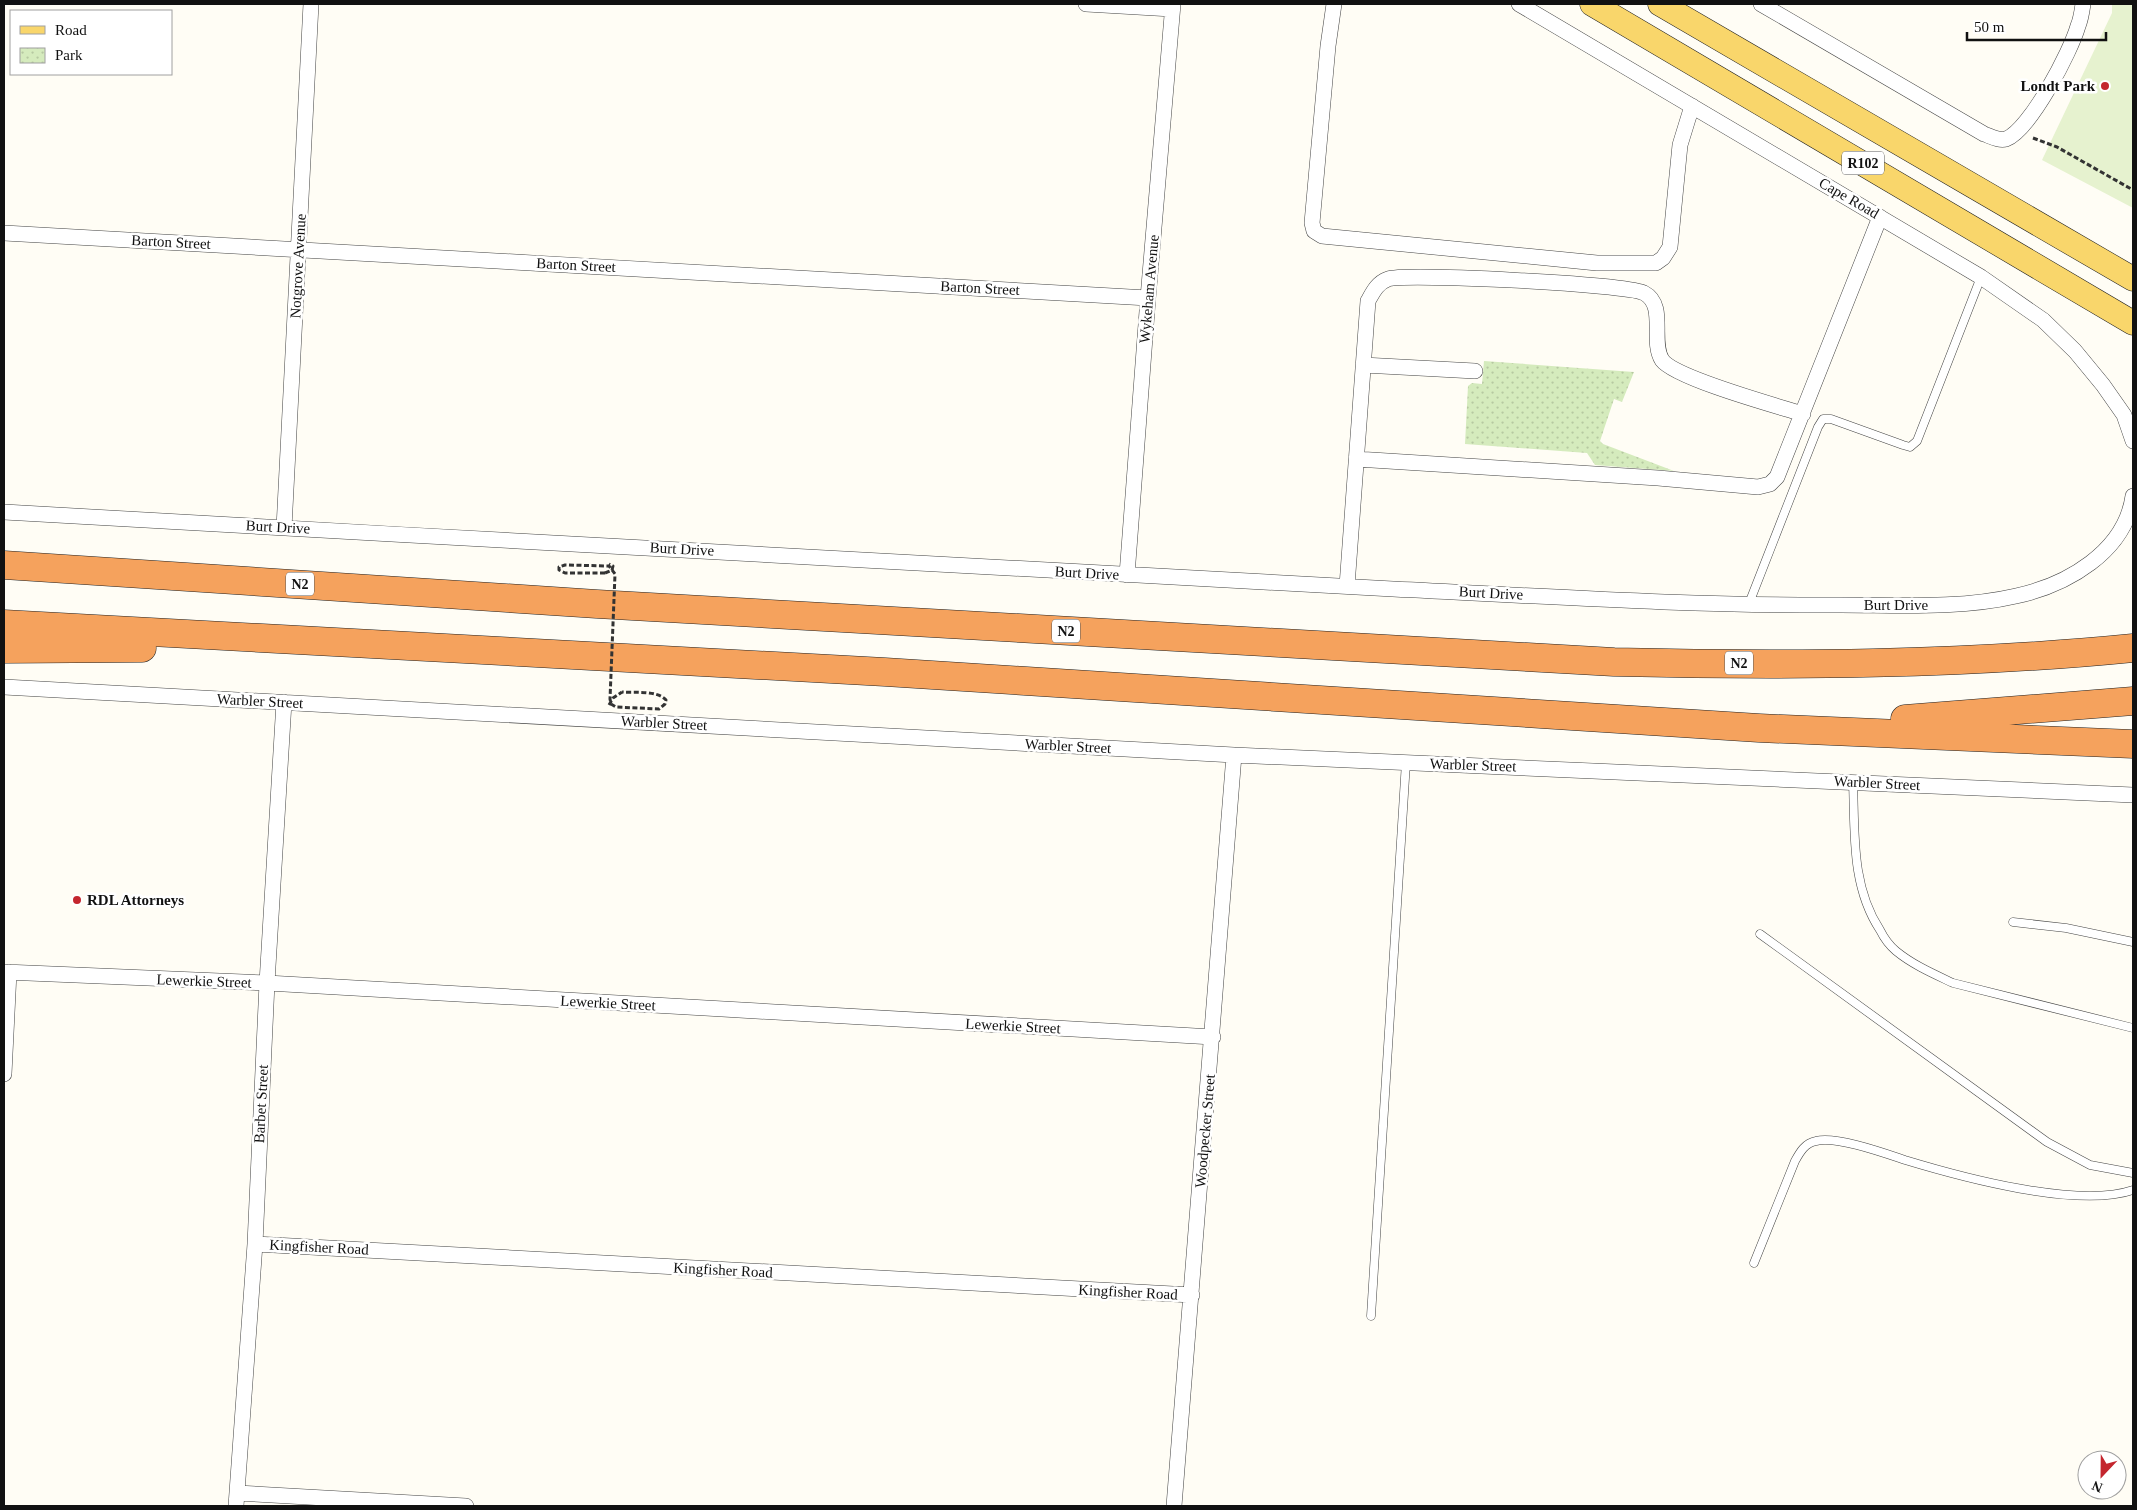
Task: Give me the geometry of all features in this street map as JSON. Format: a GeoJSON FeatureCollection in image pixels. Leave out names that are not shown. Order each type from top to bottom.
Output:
{"type":"FeatureCollection","features":[{"type":"Feature","properties":{"kind":"highway","name":"N2"},"geometry":{"type":"LineString","coordinates":[[4,565],[597,604],[1614,662],[1803,663],[1943,660],[2133,648]]}},
{"type":"Feature","properties":{"kind":"highway"},"geometry":{"type":"LineString","coordinates":[[4,624],[885,672],[1759,728],[2133,744]]}},
{"type":"Feature","properties":{"kind":"highway"},"geometry":{"type":"LineString","coordinates":[[1943,660],[2133,637]]}},
{"type":"Feature","properties":{"kind":"highway"},"geometry":{"type":"LineString","coordinates":[[4,649],[381,645]]}},
{"type":"Feature","properties":{"kind":"highway"},"geometry":{"type":"LineString","coordinates":[[1759,728],[1970,715],[2133,701]]}},
{"type":"Feature","properties":{"kind":"main road","name":"R102"},"geometry":{"type":"LineString","coordinates":[[1592,4],[2133,323]]}},
{"type":"Feature","properties":{"kind":"main road","name":"R102"},"geometry":{"type":"LineString","coordinates":[[1660,4],[2133,279]]}},
{"type":"Feature","properties":{"kind":"street","name":"Notgrove Avenue"},"geometry":{"type":"LineString","coordinates":[[284,528],[310,4]]}},
{"type":"Feature","properties":{"kind":"street"},"geometry":{"type":"LineString","coordinates":[[1086,4],[1173,6]]}},
{"type":"Feature","properties":{"kind":"street"},"geometry":{"type":"LineString","coordinates":[[1334,4],[1328,46],[1312,223],[1314,231],[1322,236],[1597,263],[1656,263],[1663,258],[1670,247],[1680,145],[1692,106]]}},
{"type":"Feature","properties":{"kind":"street","name":"Cape Road"},"geometry":{"type":"LineString","coordinates":[[1519,4],[1981,277],[2042,320],[2075,351],[2103,385],[2124,415],[2133,441]]}},
{"type":"Feature","properties":{"kind":"street"},"geometry":{"type":"LineString","coordinates":[[1761,4],[1984,134],[1994,138],[2005,139],[2016,132],[2036,108],[2063,61],[2078,28],[2083,4]]}},
{"type":"Feature","properties":{"kind":"street","name":"Wykeham Avenue"},"geometry":{"type":"LineString","coordinates":[[1127,575],[1173,6]]}},
{"type":"Feature","properties":{"kind":"street"},"geometry":{"type":"LineString","coordinates":[[1356,459],[1658,478],[1758,487],[1770,484],[1776,477],[1803,414],[1880,216]]}},
{"type":"Feature","properties":{"kind":"street","name":"Barton Street"},"geometry":{"type":"LineString","coordinates":[[4,233],[1148,298]]}},
{"type":"Feature","properties":{"kind":"street"},"geometry":{"type":"LineString","coordinates":[[1347,586],[1368,301],[1375,287],[1388,279],[1414,277],[1494,280],[1590,285],[1638,290],[1651,298],[1655,308],[1658,347],[1662,360],[1670,366],[1702,380],[1803,414]]}},
{"type":"Feature","properties":{"kind":"street"},"geometry":{"type":"LineString","coordinates":[[1363,365],[1475,371]]}},
{"type":"Feature","properties":{"kind":"street","name":"Burt Drive"},"geometry":{"type":"LineString","coordinates":[[4,512],[1127,575],[1748,606],[1946,604],[1985,602],[2020,596],[2060,582],[2089,565],[2107,548],[2122,529],[2132,501]]}},
{"type":"Feature","properties":{"kind":"street","name":"Warbler Street"},"geometry":{"type":"LineString","coordinates":[[4,687],[1234,755],[2133,795]]}},
{"type":"Feature","properties":{"kind":"street","name":"Barbet Street"},"geometry":{"type":"LineString","coordinates":[[236,1500],[255,1244],[267,983],[284,702]]}},
{"type":"Feature","properties":{"kind":"street","name":"Woodpecker Street"},"geometry":{"type":"LineString","coordinates":[[1174,1506],[1213,1037],[1234,755]]}},
{"type":"Feature","properties":{"kind":"street"},"geometry":{"type":"LineString","coordinates":[[4,1074],[6,972]]}},
{"type":"Feature","properties":{"kind":"street","name":"Lewerkie Street"},"geometry":{"type":"LineString","coordinates":[[6,972],[267,983],[1213,1037]]}},
{"type":"Feature","properties":{"kind":"street","name":"Kingfisher Road"},"geometry":{"type":"LineString","coordinates":[[255,1244],[1192,1295]]}},
{"type":"Feature","properties":{"kind":"street"},"geometry":{"type":"LineString","coordinates":[[236,1500],[466,1506]]}},
{"type":"Feature","properties":{"kind":"lane"},"geometry":{"type":"LineString","coordinates":[[1748,606],[1818,427],[1823,420],[1831,419],[1902,445],[1910,447],[1917,442],[1981,277]]}},
{"type":"Feature","properties":{"kind":"lane"},"geometry":{"type":"LineString","coordinates":[[1371,1316],[1406,762]]}},
{"type":"Feature","properties":{"kind":"lane"},"geometry":{"type":"LineString","coordinates":[[1854,782],[1856,866],[1862,894],[1872,918],[1895,951],[1930,972],[1953,982],[2133,1028]]}},
{"type":"Feature","properties":{"kind":"lane"},"geometry":{"type":"LineString","coordinates":[[2013,922],[2066,928],[2133,942]]}},
{"type":"Feature","properties":{"kind":"lane"},"geometry":{"type":"LineString","coordinates":[[1760,934],[2047,1142],[2090,1165],[2133,1173]]}},
{"type":"Feature","properties":{"kind":"lane"},"geometry":{"type":"LineString","coordinates":[[1754,1263],[1795,1161],[1803,1147],[1816,1141],[1862,1146],[1916,1163],[2000,1185],[2041,1191],[2106,1196],[2133,1190]]}},
{"type":"Feature","properties":{"kind":"path"},"geometry":{"type":"LineString","coordinates":[[2005,139],[2032,137],[2057,147],[2133,190]]}},
{"type":"Feature","properties":{"kind":"path"},"geometry":{"type":"LineString","coordinates":[[605,573],[565,573],[559,570],[564,565],[609,566],[615,574],[611,704],[616,708],[659,709],[665,704],[666,700],[656,694],[622,692]]}},
{"type":"Feature","properties":{"kind":"green space","name":"Londt Park"},"geometry":{"type":"Polygon","coordinates":[[[2112,4],[2133,4],[2133,208],[2042,160],[2112,13],[2112,4]]]}},
{"type":"Feature","properties":{"kind":"green space"},"geometry":{"type":"Polygon","coordinates":[[[1484,361],[1634,372],[1622,402],[1614,399],[1600,441],[1603,444],[1674,471],[1595,465],[1587,453],[1465,444],[1468,386],[1472,383],[1482,384],[1484,361]]]}},
{"type":"Feature","properties":{"kind":"place","name":"Londt Park"},"geometry":{"type":"Point","coordinates":[2105,86]}},
{"type":"Feature","properties":{"kind":"place","name":"RDL Attorneys"},"geometry":{"type":"Point","coordinates":[77,900]}}]}
